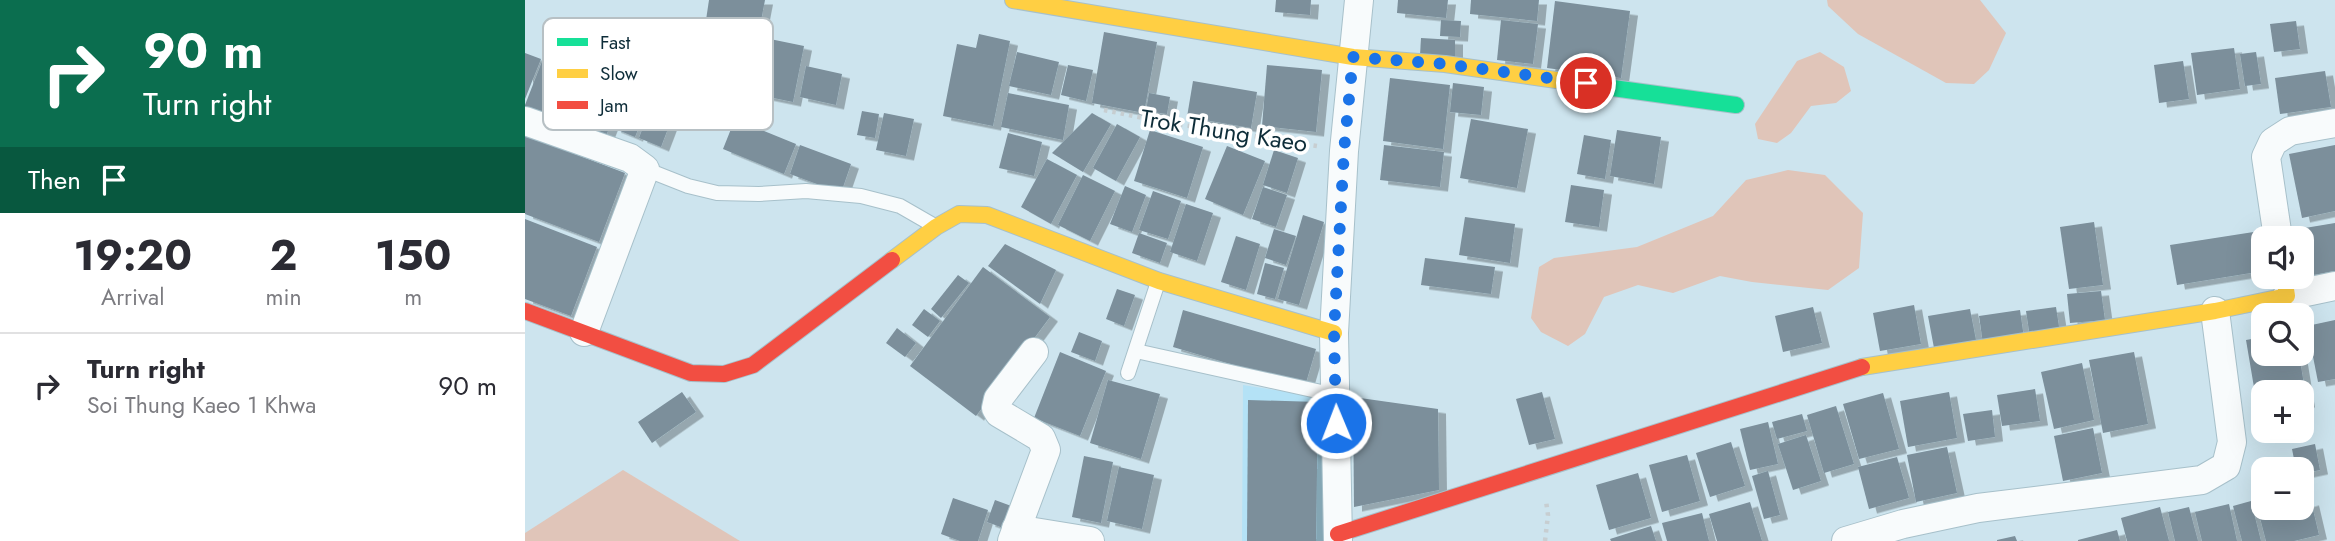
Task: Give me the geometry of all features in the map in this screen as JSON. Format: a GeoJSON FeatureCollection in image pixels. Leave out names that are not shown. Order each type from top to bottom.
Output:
{"type":"FeatureCollection","features":[{"type":"Feature","properties":{"kind":"street"},"geometry":{"type":"LineString","coordinates":[[1013,0],[1353,57],[1458,66],[1736,105]]}},
{"type":"Feature","properties":{"kind":"street"},"geometry":{"type":"LineString","coordinates":[[1359,0],[1344,151],[1334,332],[1338,538],[1852,369],[2215,311],[2277,289]]}},
{"type":"Feature","properties":{"kind":"street"},"geometry":{"type":"LineString","coordinates":[[525,121],[543,127]]}},
{"type":"Feature","properties":{"kind":"street"},"geometry":{"type":"LineString","coordinates":[[2276,226],[2266,157],[2273,142],[2290,131],[2335,123]]}},
{"type":"Feature","properties":{"kind":"street"},"geometry":{"type":"LineString","coordinates":[[551,130],[630,158],[645,169],[584,332]]}},
{"type":"Feature","properties":{"kind":"street"},"geometry":{"type":"LineString","coordinates":[[525,311],[691,373],[724,374],[753,365],[936,227],[960,214],[987,215],[1159,281],[1334,332]]}},
{"type":"Feature","properties":{"kind":"street"},"geometry":{"type":"LineString","coordinates":[[2314,286],[2335,286]]}},
{"type":"Feature","properties":{"kind":"street"},"geometry":{"type":"LineString","coordinates":[[1846,541],[1903,524],[1978,508],[2201,480],[2226,466],[2232,442],[2215,311]]}},
{"type":"Feature","properties":{"kind":"street"},"geometry":{"type":"LineString","coordinates":[[1034,352],[998,399],[996,408],[999,413],[1041,438],[1046,450],[1014,535],[1090,541]]}},
{"type":"Feature","properties":{"kind":"lane"},"geometry":{"type":"LineString","coordinates":[[645,169],[688,186],[717,193],[806,191],[861,197],[900,206],[936,227]]}},
{"type":"Feature","properties":{"kind":"lane"},"geometry":{"type":"LineString","coordinates":[[1128,373],[1159,281]]}},
{"type":"Feature","properties":{"kind":"lane"},"geometry":{"type":"LineString","coordinates":[[1136,351],[1335,395]]}},
{"type":"Feature","properties":{"kind":"path","name":"Trok Thung Kaeo"},"geometry":{"type":"LineString","coordinates":[[1104,110],[1344,151]]}},
{"type":"Feature","properties":{"kind":"shaded area"},"geometry":{"type":"Polygon","coordinates":[[[1827,0],[1980,0],[2006,33],[1989,70],[1974,84],[1946,83],[1858,34],[1828,6],[1827,0]]]}},
{"type":"Feature","properties":{"kind":"shaded area"},"geometry":{"type":"Polygon","coordinates":[[[1820,52],[1844,67],[1851,91],[1836,103],[1811,106],[1791,133],[1777,143],[1758,139],[1755,124],[1797,61],[1820,52]]]}},
{"type":"Feature","properties":{"kind":"shaded area"},"geometry":{"type":"Polygon","coordinates":[[[1788,170],[1825,175],[1863,213],[1859,268],[1828,290],[1720,276],[1673,293],[1638,285],[1604,297],[1585,334],[1568,346],[1541,332],[1531,318],[1539,267],[1554,258],[1637,247],[1713,216],[1746,180],[1788,170]]]}},
{"type":"Feature","properties":{"kind":"shaded area"},"geometry":{"type":"Polygon","coordinates":[[[1243,385],[1321,397],[1323,541],[1242,541],[1243,385]]]}},
{"type":"Feature","properties":{"kind":"shaded area"},"geometry":{"type":"Polygon","coordinates":[[[623,470],[740,541],[525,541],[525,533],[623,470]]]}},
{"type":"Feature","properties":{"kind":"building"},"geometry":{"type":"Polygon","coordinates":[[[709,0],[765,0],[762,18],[706,18],[709,0]]]}},
{"type":"Feature","properties":{"kind":"building"},"geometry":{"type":"Polygon","coordinates":[[[1276,0],[1311,0],[1310,15],[1275,12],[1276,0]]]}},
{"type":"Feature","properties":{"kind":"building"},"geometry":{"type":"Polygon","coordinates":[[[1398,0],[1448,0],[1446,18],[1397,13],[1398,0]]]}},
{"type":"Feature","properties":{"kind":"building"},"geometry":{"type":"Polygon","coordinates":[[[1471,0],[1539,0],[1537,21],[1470,14],[1471,0]]]}},
{"type":"Feature","properties":{"kind":"building"},"geometry":{"type":"Polygon","coordinates":[[[1555,1],[1630,11],[1621,78],[1547,68],[1555,1]]]}},
{"type":"Feature","properties":{"kind":"building"},"geometry":{"type":"Polygon","coordinates":[[[1441,20],[1461,21],[1460,37],[1440,36],[1441,20]]]}},
{"type":"Feature","properties":{"kind":"building"},"geometry":{"type":"Polygon","coordinates":[[[1501,20],[1538,24],[1533,64],[1497,60],[1501,20]]]}},
{"type":"Feature","properties":{"kind":"building"},"geometry":{"type":"Polygon","coordinates":[[[2296,21],[2300,49],[2274,52],[2270,24],[2296,21]]]}},
{"type":"Feature","properties":{"kind":"building"},"geometry":{"type":"Polygon","coordinates":[[[1104,32],[1157,42],[1144,113],[1092,103],[1104,32]]]}},
{"type":"Feature","properties":{"kind":"building"},"geometry":{"type":"Polygon","coordinates":[[[979,34],[1010,41],[993,126],[943,116],[957,44],[976,48],[979,34]]]}},
{"type":"Feature","properties":{"kind":"building"},"geometry":{"type":"Polygon","coordinates":[[[1421,38],[1455,40],[1455,57],[1420,55],[1421,38]]]}},
{"type":"Feature","properties":{"kind":"building"},"geometry":{"type":"Polygon","coordinates":[[[773,40],[804,46],[793,102],[773,98],[773,40]]]}},
{"type":"Feature","properties":{"kind":"building"},"geometry":{"type":"Polygon","coordinates":[[[2234,48],[2240,89],[2197,95],[2191,53],[2234,48]]]}},
{"type":"Feature","properties":{"kind":"building"},"geometry":{"type":"Polygon","coordinates":[[[1017,52],[1059,62],[1051,95],[1009,86],[1017,52]]]}},
{"type":"Feature","properties":{"kind":"building"},"geometry":{"type":"Polygon","coordinates":[[[2256,52],[2261,84],[2245,86],[2240,54],[2256,52]]]}},
{"type":"Feature","properties":{"kind":"building"},"geometry":{"type":"Polygon","coordinates":[[[525,53],[541,59],[525,99],[525,53]]]}},
{"type":"Feature","properties":{"kind":"building"},"geometry":{"type":"Polygon","coordinates":[[[543,59],[543,117],[525,110],[543,59]]]}},
{"type":"Feature","properties":{"kind":"building"},"geometry":{"type":"Polygon","coordinates":[[[2183,61],[2189,99],[2159,103],[2154,65],[2183,61]]]}},
{"type":"Feature","properties":{"kind":"building"},"geometry":{"type":"Polygon","coordinates":[[[1068,65],[1093,70],[1086,101],[1061,95],[1068,65]]]}},
{"type":"Feature","properties":{"kind":"building"},"geometry":{"type":"Polygon","coordinates":[[[1267,65],[1322,70],[1316,132],[1262,126],[1267,65]]]}},
{"type":"Feature","properties":{"kind":"building"},"geometry":{"type":"Polygon","coordinates":[[[806,66],[842,74],[836,105],[800,97],[806,66]]]}},
{"type":"Feature","properties":{"kind":"building"},"geometry":{"type":"Polygon","coordinates":[[[2325,71],[2331,107],[2280,114],[2275,78],[2325,71]]]}},
{"type":"Feature","properties":{"kind":"building"},"geometry":{"type":"Polygon","coordinates":[[[1390,78],[1450,85],[1443,149],[1383,141],[1390,78]]]}},
{"type":"Feature","properties":{"kind":"building"},"geometry":{"type":"Polygon","coordinates":[[[1193,81],[1257,92],[1251,128],[1187,117],[1193,81]]]}},
{"type":"Feature","properties":{"kind":"building"},"geometry":{"type":"Polygon","coordinates":[[[1453,83],[1484,87],[1481,115],[1450,112],[1453,83]]]}},
{"type":"Feature","properties":{"kind":"building"},"geometry":{"type":"Polygon","coordinates":[[[1008,93],[1069,105],[1063,140],[1001,127],[1008,93]]]}},
{"type":"Feature","properties":{"kind":"building"},"geometry":{"type":"Polygon","coordinates":[[[1149,93],[1170,97],[1167,114],[1146,111],[1149,93]]]}},
{"type":"Feature","properties":{"kind":"building"},"geometry":{"type":"Polygon","coordinates":[[[862,111],[879,114],[875,138],[857,135],[862,111]]]}},
{"type":"Feature","properties":{"kind":"building"},"geometry":{"type":"Polygon","coordinates":[[[884,113],[914,119],[906,156],[876,150],[884,113]]]}},
{"type":"Feature","properties":{"kind":"building"},"geometry":{"type":"Polygon","coordinates":[[[1092,113],[1111,124],[1083,172],[1052,153],[1092,113]]]}},
{"type":"Feature","properties":{"kind":"building"},"geometry":{"type":"Polygon","coordinates":[[[1471,119],[1528,129],[1517,188],[1460,178],[1471,119]]]}},
{"type":"Feature","properties":{"kind":"building"},"geometry":{"type":"Polygon","coordinates":[[[1117,124],[1140,137],[1116,181],[1093,168],[1117,124]]]}},
{"type":"Feature","properties":{"kind":"building"},"geometry":{"type":"Polygon","coordinates":[[[579,130],[608,130],[604,141],[579,130]]]}},
{"type":"Feature","properties":{"kind":"building"},"geometry":{"type":"Polygon","coordinates":[[[618,130],[638,130],[635,137],[618,130]]]}},
{"type":"Feature","properties":{"kind":"building"},"geometry":{"type":"Polygon","coordinates":[[[642,130],[667,130],[661,147],[639,138],[642,130]]]}},
{"type":"Feature","properties":{"kind":"building"},"geometry":{"type":"Polygon","coordinates":[[[731,130],[762,130],[796,144],[784,174],[723,149],[731,130]]]}},
{"type":"Feature","properties":{"kind":"building"},"geometry":{"type":"Polygon","coordinates":[[[1150,130],[1203,147],[1187,198],[1134,181],[1150,130]]]}},
{"type":"Feature","properties":{"kind":"building"},"geometry":{"type":"Polygon","coordinates":[[[1617,130],[1661,137],[1654,184],[1610,176],[1617,130]]]}},
{"type":"Feature","properties":{"kind":"building"},"geometry":{"type":"Polygon","coordinates":[[[1008,133],[1042,142],[1034,176],[999,168],[1008,133]]]}},
{"type":"Feature","properties":{"kind":"building"},"geometry":{"type":"Polygon","coordinates":[[[525,135],[625,173],[599,242],[525,214],[525,135]]]}},
{"type":"Feature","properties":{"kind":"building"},"geometry":{"type":"Polygon","coordinates":[[[1584,135],[1611,140],[1605,179],[1577,174],[1584,135]]]}},
{"type":"Feature","properties":{"kind":"building"},"geometry":{"type":"Polygon","coordinates":[[[800,145],[851,164],[841,193],[790,174],[800,145]]]}},
{"type":"Feature","properties":{"kind":"building"},"geometry":{"type":"Polygon","coordinates":[[[1384,145],[1444,152],[1440,187],[1380,180],[1384,145]]]}},
{"type":"Feature","properties":{"kind":"building"},"geometry":{"type":"Polygon","coordinates":[[[2335,145],[2335,211],[2302,218],[2289,154],[2335,145]]]}},
{"type":"Feature","properties":{"kind":"building"},"geometry":{"type":"Polygon","coordinates":[[[1227,146],[1265,161],[1243,215],[1205,199],[1227,146]]]}},
{"type":"Feature","properties":{"kind":"building"},"geometry":{"type":"Polygon","coordinates":[[[1274,150],[1298,158],[1287,193],[1263,185],[1274,150]]]}},
{"type":"Feature","properties":{"kind":"building"},"geometry":{"type":"Polygon","coordinates":[[[1047,159],[1077,175],[1051,224],[1021,207],[1047,159]]]}},
{"type":"Feature","properties":{"kind":"building"},"geometry":{"type":"Polygon","coordinates":[[[1083,175],[1115,191],[1090,241],[1058,225],[1083,175]]]}},
{"type":"Feature","properties":{"kind":"building"},"geometry":{"type":"Polygon","coordinates":[[[1571,185],[1604,190],[1599,227],[1565,222],[1571,185]]]}},
{"type":"Feature","properties":{"kind":"building"},"geometry":{"type":"Polygon","coordinates":[[[1125,186],[1146,195],[1132,232],[1110,224],[1125,186]]]}},
{"type":"Feature","properties":{"kind":"building"},"geometry":{"type":"Polygon","coordinates":[[[1263,187],[1287,195],[1276,227],[1252,219],[1263,187]]]}},
{"type":"Feature","properties":{"kind":"building"},"geometry":{"type":"Polygon","coordinates":[[[1153,191],[1181,201],[1168,239],[1139,230],[1153,191]]]}},
{"type":"Feature","properties":{"kind":"building"},"geometry":{"type":"Polygon","coordinates":[[[1186,204],[1213,213],[1197,261],[1170,252],[1186,204]]]}},
{"type":"Feature","properties":{"kind":"building"},"geometry":{"type":"Polygon","coordinates":[[[1303,215],[1324,222],[1299,305],[1278,299],[1303,215]]]}},
{"type":"Feature","properties":{"kind":"building"},"geometry":{"type":"Polygon","coordinates":[[[1465,217],[1515,224],[1510,263],[1459,255],[1465,217]]]}},
{"type":"Feature","properties":{"kind":"building"},"geometry":{"type":"Polygon","coordinates":[[[525,219],[597,247],[571,316],[525,299],[525,219]]]}},
{"type":"Feature","properties":{"kind":"building"},"geometry":{"type":"Polygon","coordinates":[[[2094,222],[2103,285],[2069,289],[2060,227],[2094,222]]]}},
{"type":"Feature","properties":{"kind":"building"},"geometry":{"type":"Polygon","coordinates":[[[2335,223],[2335,271],[2314,275],[2314,226],[2335,223]]]}},
{"type":"Feature","properties":{"kind":"building"},"geometry":{"type":"Polygon","coordinates":[[[1274,229],[1296,236],[1286,265],[1265,258],[1274,229]]]}},
{"type":"Feature","properties":{"kind":"building"},"geometry":{"type":"Polygon","coordinates":[[[2251,232],[2251,273],[2177,285],[2170,245],[2251,232]]]}},
{"type":"Feature","properties":{"kind":"building"},"geometry":{"type":"Polygon","coordinates":[[[1139,233],[1167,243],[1160,263],[1132,253],[1139,233]]]}},
{"type":"Feature","properties":{"kind":"building"},"geometry":{"type":"Polygon","coordinates":[[[1236,236],[1260,244],[1246,290],[1221,282],[1236,236]]]}},
{"type":"Feature","properties":{"kind":"building"},"geometry":{"type":"Polygon","coordinates":[[[1005,244],[1056,270],[1040,304],[988,266],[1005,244]]]}},
{"type":"Feature","properties":{"kind":"building"},"geometry":{"type":"Polygon","coordinates":[[[1425,258],[1495,267],[1491,294],[1421,285],[1425,258]]]}},
{"type":"Feature","properties":{"kind":"building"},"geometry":{"type":"Polygon","coordinates":[[[1265,263],[1284,268],[1275,299],[1257,294],[1265,263]]]}},
{"type":"Feature","properties":{"kind":"building"},"geometry":{"type":"Polygon","coordinates":[[[983,267],[1050,317],[976,416],[910,366],[983,267]]]}},
{"type":"Feature","properties":{"kind":"building"},"geometry":{"type":"Polygon","coordinates":[[[958,275],[969,283],[941,318],[931,309],[958,275]]]}},
{"type":"Feature","properties":{"kind":"building"},"geometry":{"type":"Polygon","coordinates":[[[1117,289],[1135,295],[1124,326],[1106,319],[1117,289]]]}},
{"type":"Feature","properties":{"kind":"building"},"geometry":{"type":"Polygon","coordinates":[[[2101,291],[2105,320],[2070,323],[2067,294],[2101,291]]]}},
{"type":"Feature","properties":{"kind":"building"},"geometry":{"type":"Polygon","coordinates":[[[1914,305],[1921,344],[1880,351],[1873,313],[1914,305]]]}},
{"type":"Feature","properties":{"kind":"building"},"geometry":{"type":"Polygon","coordinates":[[[1813,307],[1822,343],[1783,352],[1775,316],[1813,307]]]}},
{"type":"Feature","properties":{"kind":"building"},"geometry":{"type":"Polygon","coordinates":[[[2056,307],[2060,333],[2030,337],[2026,311],[2056,307]]]}},
{"type":"Feature","properties":{"kind":"building"},"geometry":{"type":"Polygon","coordinates":[[[924,309],[940,321],[928,337],[912,325],[924,309]]]}},
{"type":"Feature","properties":{"kind":"building"},"geometry":{"type":"Polygon","coordinates":[[[1970,309],[1976,340],[1934,348],[1928,316],[1970,309]]]}},
{"type":"Feature","properties":{"kind":"building"},"geometry":{"type":"Polygon","coordinates":[[[1183,310],[1316,349],[1305,386],[1173,347],[1183,310]]]}},
{"type":"Feature","properties":{"kind":"building"},"geometry":{"type":"Polygon","coordinates":[[[2020,310],[2024,338],[1983,344],[1979,316],[2020,310]]]}},
{"type":"Feature","properties":{"kind":"building"},"geometry":{"type":"Polygon","coordinates":[[[2335,320],[2335,379],[2318,382],[2314,362],[2314,324],[2335,320]]]}},
{"type":"Feature","properties":{"kind":"building"},"geometry":{"type":"Polygon","coordinates":[[[897,328],[916,343],[905,357],[886,343],[897,328]]]}},
{"type":"Feature","properties":{"kind":"building"},"geometry":{"type":"Polygon","coordinates":[[[1079,332],[1102,341],[1095,361],[1071,352],[1079,332]]]}},
{"type":"Feature","properties":{"kind":"building"},"geometry":{"type":"Polygon","coordinates":[[[2251,339],[2251,366],[2301,366],[2303,380],[2253,380],[2246,340],[2251,339]]]}},
{"type":"Feature","properties":{"kind":"building"},"geometry":{"type":"Polygon","coordinates":[[[1060,352],[1106,371],[1080,436],[1034,418],[1060,352]]]}},
{"type":"Feature","properties":{"kind":"building"},"geometry":{"type":"Polygon","coordinates":[[[2134,352],[2148,424],[2103,433],[2089,360],[2134,352]]]}},
{"type":"Feature","properties":{"kind":"building"},"geometry":{"type":"Polygon","coordinates":[[[2082,363],[2094,420],[2054,429],[2041,372],[2082,363]]]}},
{"type":"Feature","properties":{"kind":"building"},"geometry":{"type":"Polygon","coordinates":[[[1108,380],[1160,394],[1141,459],[1090,443],[1108,380]]]}},
{"type":"Feature","properties":{"kind":"building"},"geometry":{"type":"Polygon","coordinates":[[[2035,389],[2040,421],[2002,426],[1997,395],[2035,389]]]}},
{"type":"Feature","properties":{"kind":"building"},"geometry":{"type":"Polygon","coordinates":[[[682,392],[696,412],[652,443],[638,422],[682,392]]]}},
{"type":"Feature","properties":{"kind":"building"},"geometry":{"type":"Polygon","coordinates":[[[1542,392],[1555,439],[1529,445],[1516,399],[1542,392]]]}},
{"type":"Feature","properties":{"kind":"building"},"geometry":{"type":"Polygon","coordinates":[[[1949,392],[1957,438],[1908,447],[1900,401],[1949,392]]]}},
{"type":"Feature","properties":{"kind":"building"},"geometry":{"type":"Polygon","coordinates":[[[1883,393],[1899,449],[1859,459],[1843,404],[1883,393]]]}},
{"type":"Feature","properties":{"kind":"building"},"geometry":{"type":"Polygon","coordinates":[[[1353,397],[1438,409],[1439,490],[1354,507],[1353,397]]]}},
{"type":"Feature","properties":{"kind":"building"},"geometry":{"type":"Polygon","coordinates":[[[1248,400],[1318,402],[1316,541],[1247,541],[1248,400]]]}},
{"type":"Feature","properties":{"kind":"building"},"geometry":{"type":"Polygon","coordinates":[[[1836,406],[1854,464],[1824,473],[1807,415],[1836,406]]]}},
{"type":"Feature","properties":{"kind":"building"},"geometry":{"type":"Polygon","coordinates":[[[1992,410],[1995,437],[1968,441],[1963,414],[1992,410]]]}},
{"type":"Feature","properties":{"kind":"building"},"geometry":{"type":"Polygon","coordinates":[[[1802,414],[1807,431],[1777,439],[1772,422],[1802,414]]]}},
{"type":"Feature","properties":{"kind":"building"},"geometry":{"type":"Polygon","coordinates":[[[1768,422],[1778,464],[1750,470],[1740,429],[1768,422]]]}},
{"type":"Feature","properties":{"kind":"building"},"geometry":{"type":"Polygon","coordinates":[[[2093,428],[2102,473],[2063,481],[2054,436],[2093,428]]]}},
{"type":"Feature","properties":{"kind":"building"},"geometry":{"type":"Polygon","coordinates":[[[1806,435],[1821,481],[1793,490],[1778,444],[1806,435]]]}},
{"type":"Feature","properties":{"kind":"building"},"geometry":{"type":"Polygon","coordinates":[[[1731,442],[1745,486],[1710,497],[1696,453],[1731,442]]]}},
{"type":"Feature","properties":{"kind":"building"},"geometry":{"type":"Polygon","coordinates":[[[2315,444],[2320,470],[2314,471],[2314,457],[2294,457],[2292,449],[2315,444]]]}},
{"type":"Feature","properties":{"kind":"building"},"geometry":{"type":"Polygon","coordinates":[[[1947,447],[1957,493],[1916,502],[1907,455],[1947,447]]]}},
{"type":"Feature","properties":{"kind":"building"},"geometry":{"type":"Polygon","coordinates":[[[1687,455],[1700,501],[1662,512],[1649,465],[1687,455]]]}},
{"type":"Feature","properties":{"kind":"building"},"geometry":{"type":"Polygon","coordinates":[[[1084,456],[1113,462],[1101,523],[1072,517],[1084,456]]]}},
{"type":"Feature","properties":{"kind":"building"},"geometry":{"type":"Polygon","coordinates":[[[1897,457],[1909,498],[1869,509],[1858,467],[1897,457]]]}},
{"type":"Feature","properties":{"kind":"building"},"geometry":{"type":"Polygon","coordinates":[[[1119,467],[1154,475],[1142,529],[1107,521],[1119,467]]]}},
{"type":"Feature","properties":{"kind":"building"},"geometry":{"type":"Polygon","coordinates":[[[1768,471],[1780,515],[1764,519],[1752,476],[1768,471]]]}},
{"type":"Feature","properties":{"kind":"building"},"geometry":{"type":"Polygon","coordinates":[[[1638,473],[1651,518],[1609,530],[1596,485],[1638,473]]]}},
{"type":"Feature","properties":{"kind":"building"},"geometry":{"type":"Polygon","coordinates":[[[953,498],[988,510],[978,541],[960,541],[941,534],[953,498]]]}},
{"type":"Feature","properties":{"kind":"building"},"geometry":{"type":"Polygon","coordinates":[[[995,500],[1014,507],[1006,529],[987,522],[995,500]]]}},
{"type":"Feature","properties":{"kind":"building"},"geometry":{"type":"Polygon","coordinates":[[[2251,501],[2251,520],[2256,520],[2261,541],[2242,541],[2233,506],[2251,501]]]}},
{"type":"Feature","properties":{"kind":"building"},"geometry":{"type":"Polygon","coordinates":[[[1750,502],[1762,541],[1717,541],[1709,514],[1750,502]]]}},
{"type":"Feature","properties":{"kind":"building"},"geometry":{"type":"Polygon","coordinates":[[[2229,504],[2237,541],[2202,541],[2195,512],[2229,504]]]}},
{"type":"Feature","properties":{"kind":"building"},"geometry":{"type":"Polygon","coordinates":[[[2160,507],[2169,541],[2127,541],[2121,518],[2160,507]]]}},
{"type":"Feature","properties":{"kind":"building"},"geometry":{"type":"Polygon","coordinates":[[[2189,507],[2198,541],[2175,541],[2168,512],[2189,507]]]}},
{"type":"Feature","properties":{"kind":"building"},"geometry":{"type":"Polygon","coordinates":[[[1702,513],[1709,541],[1667,541],[1662,523],[1702,513]]]}},
{"type":"Feature","properties":{"kind":"building"},"geometry":{"type":"Polygon","coordinates":[[[2314,514],[2319,535],[2294,541],[2266,541],[2261,520],[2314,520],[2314,514]]]}},
{"type":"Feature","properties":{"kind":"building"},"geometry":{"type":"Polygon","coordinates":[[[1651,526],[1656,541],[1610,539],[1651,526]]]}},
{"type":"Feature","properties":{"kind":"building"},"geometry":{"type":"Polygon","coordinates":[[[2117,530],[2120,541],[2078,541],[2078,540],[2117,530]]]}},
{"type":"Feature","properties":{"kind":"building"},"geometry":{"type":"Polygon","coordinates":[[[2015,536],[2017,541],[1997,541],[1997,540],[2015,536]]]}},
{"type":"Feature","properties":{"kind":"traffic: fast"},"geometry":{"type":"LineString","coordinates":[[1591,85],[1736,105]]}},
{"type":"Feature","properties":{"kind":"traffic: slow"},"geometry":{"type":"LineString","coordinates":[[1013,0],[1353,57],[1445,64],[1591,85]]}},
{"type":"Feature","properties":{"kind":"traffic: slow"},"geometry":{"type":"LineString","coordinates":[[892,260],[936,227],[959,214],[987,215],[1159,281],[1334,333]]}},
{"type":"Feature","properties":{"kind":"traffic: slow"},"geometry":{"type":"LineString","coordinates":[[1862,367],[2215,311],[2287,296],[2286,289]]}},
{"type":"Feature","properties":{"kind":"traffic: jam"},"geometry":{"type":"LineString","coordinates":[[525,311],[691,373],[724,374],[753,365],[892,260]]}},
{"type":"Feature","properties":{"kind":"traffic: jam"},"geometry":{"type":"LineString","coordinates":[[1338,534],[1862,367]]}},
{"type":"Feature","properties":{"kind":"route"},"geometry":{"type":"LineString","coordinates":[[1336,423],[1334,332],[1344,151],[1353,57],[1445,64],[1586,83]]}}]}
